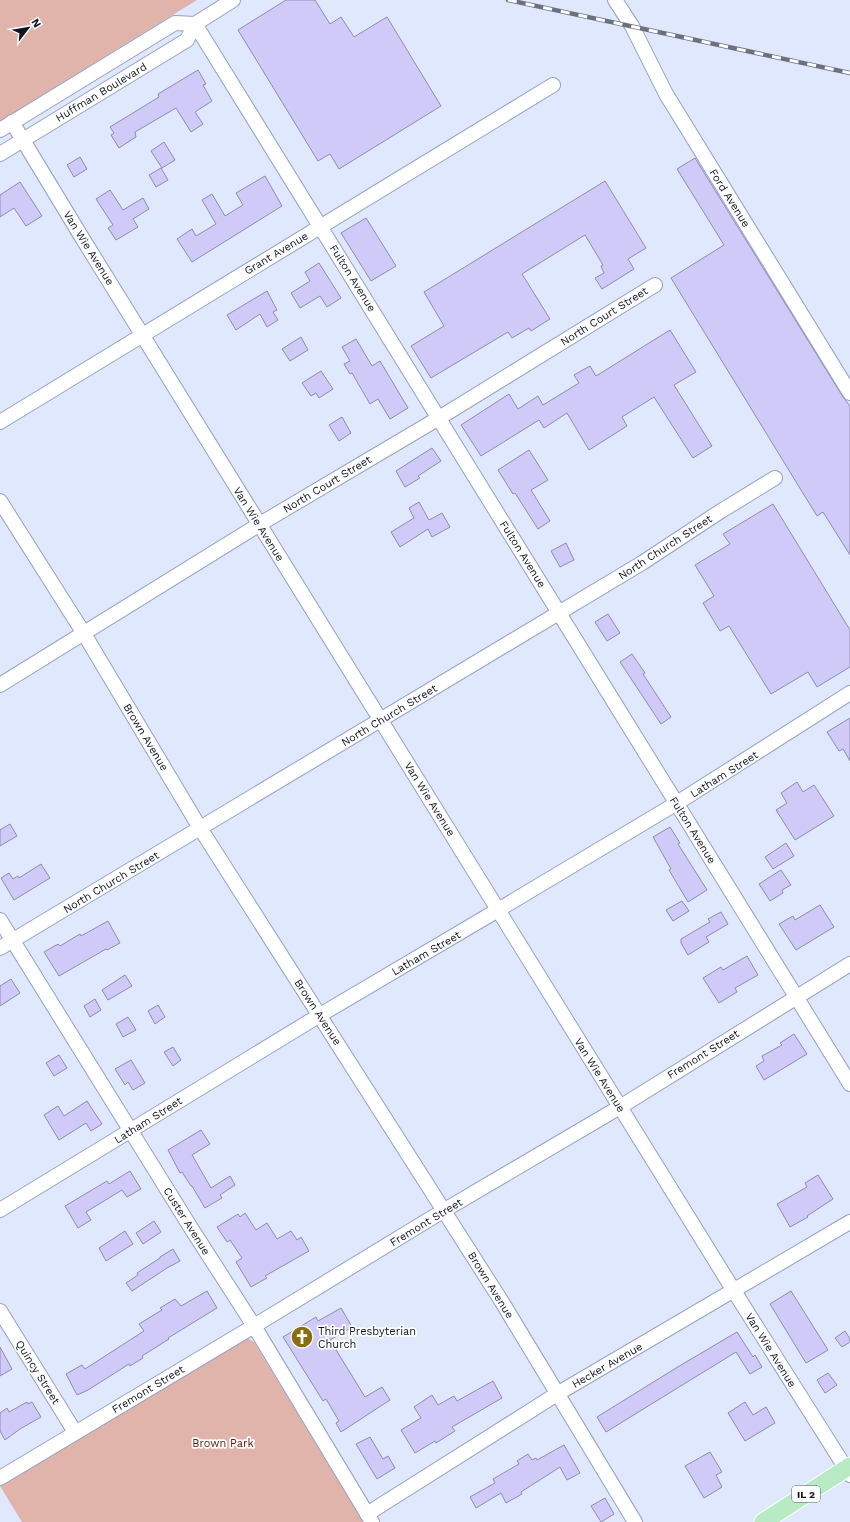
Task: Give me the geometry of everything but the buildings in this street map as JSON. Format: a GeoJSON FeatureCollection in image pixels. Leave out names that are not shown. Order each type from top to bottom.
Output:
{"type":"FeatureCollection","features":[{"type":"Feature","properties":{"kind":"main road","name":"IL 2"},"geometry":{"type":"LineString","coordinates":[[762,1522],[849,1470]]}},
{"type":"Feature","properties":{"kind":"street","name":"Huffman Boulevard"},"geometry":{"type":"LineString","coordinates":[[0,154],[187,40],[195,24],[233,0]]}},
{"type":"Feature","properties":{"kind":"street","name":"Ford Avenue"},"geometry":{"type":"LineString","coordinates":[[615,0],[632,26],[666,94],[850,393]]}},
{"type":"Feature","properties":{"kind":"street","name":"Huffman Boulevard"},"geometry":{"type":"LineString","coordinates":[[0,130],[176,23],[195,24]]}},
{"type":"Feature","properties":{"kind":"street","name":"Fulton Avenue"},"geometry":{"type":"LineString","coordinates":[[195,24],[850,1084]]}},
{"type":"Feature","properties":{"kind":"street","name":"Grant Avenue"},"geometry":{"type":"LineString","coordinates":[[0,422],[553,85]]}},
{"type":"Feature","properties":{"kind":"street","name":"Van Wie Avenue"},"geometry":{"type":"LineString","coordinates":[[12,122],[142,335],[734,1291],[849,1470]]}},
{"type":"Feature","properties":{"kind":"street","name":"North Court Street"},"geometry":{"type":"LineString","coordinates":[[0,685],[83,632],[260,524],[439,418],[656,285]]}},
{"type":"Feature","properties":{"kind":"street","name":"North Church Street"},"geometry":{"type":"LineString","coordinates":[[0,948],[642,563],[721,511],[775,478]]}},
{"type":"Feature","properties":{"kind":"street","name":"Brown Avenue"},"geometry":{"type":"LineString","coordinates":[[0,501],[83,632],[200,828],[320,1014],[443,1211],[502,1302],[635,1522]]}},
{"type":"Feature","properties":{"kind":"street","name":"Latham Street"},"geometry":{"type":"LineString","coordinates":[[0,1210],[132,1131],[320,1014],[677,803],[850,693]]}},
{"type":"Feature","properties":{"kind":"street","name":"Custer Avenue"},"geometry":{"type":"LineString","coordinates":[[0,920],[191,1228],[254,1326],[370,1518]]}},
{"type":"Feature","properties":{"kind":"street","name":"Fremont Street"},"geometry":{"type":"LineString","coordinates":[[0,1478],[443,1211],[620,1107],[796,996],[850,964]]}},
{"type":"Feature","properties":{"kind":"street","name":"Hecker Avenue"},"geometry":{"type":"LineString","coordinates":[[370,1518],[557,1394],[850,1222]]}},
{"type":"Feature","properties":{"kind":"street","name":"Quincy Street"},"geometry":{"type":"LineString","coordinates":[[0,1311],[75,1432]]}},
{"type":"Feature","properties":{"kind":"green space"},"geometry":{"type":"Polygon","coordinates":[[[0,0],[197,0],[0,121],[0,0]]]}},
{"type":"Feature","properties":{"kind":"green space","name":"Brown Park"},"geometry":{"type":"Polygon","coordinates":[[[242,1339],[249,1339],[254,1342],[364,1522],[22,1522],[0,1486],[242,1339]]]}},
{"type":"Feature","properties":{"kind":"railway"},"geometry":{"type":"LineString","coordinates":[[508,0],[850,73]]}},
{"type":"Feature","properties":{"kind":"place","name":"Third Presbyterian Church"},"geometry":{"type":"Point","coordinates":[302,1337]}}]}
